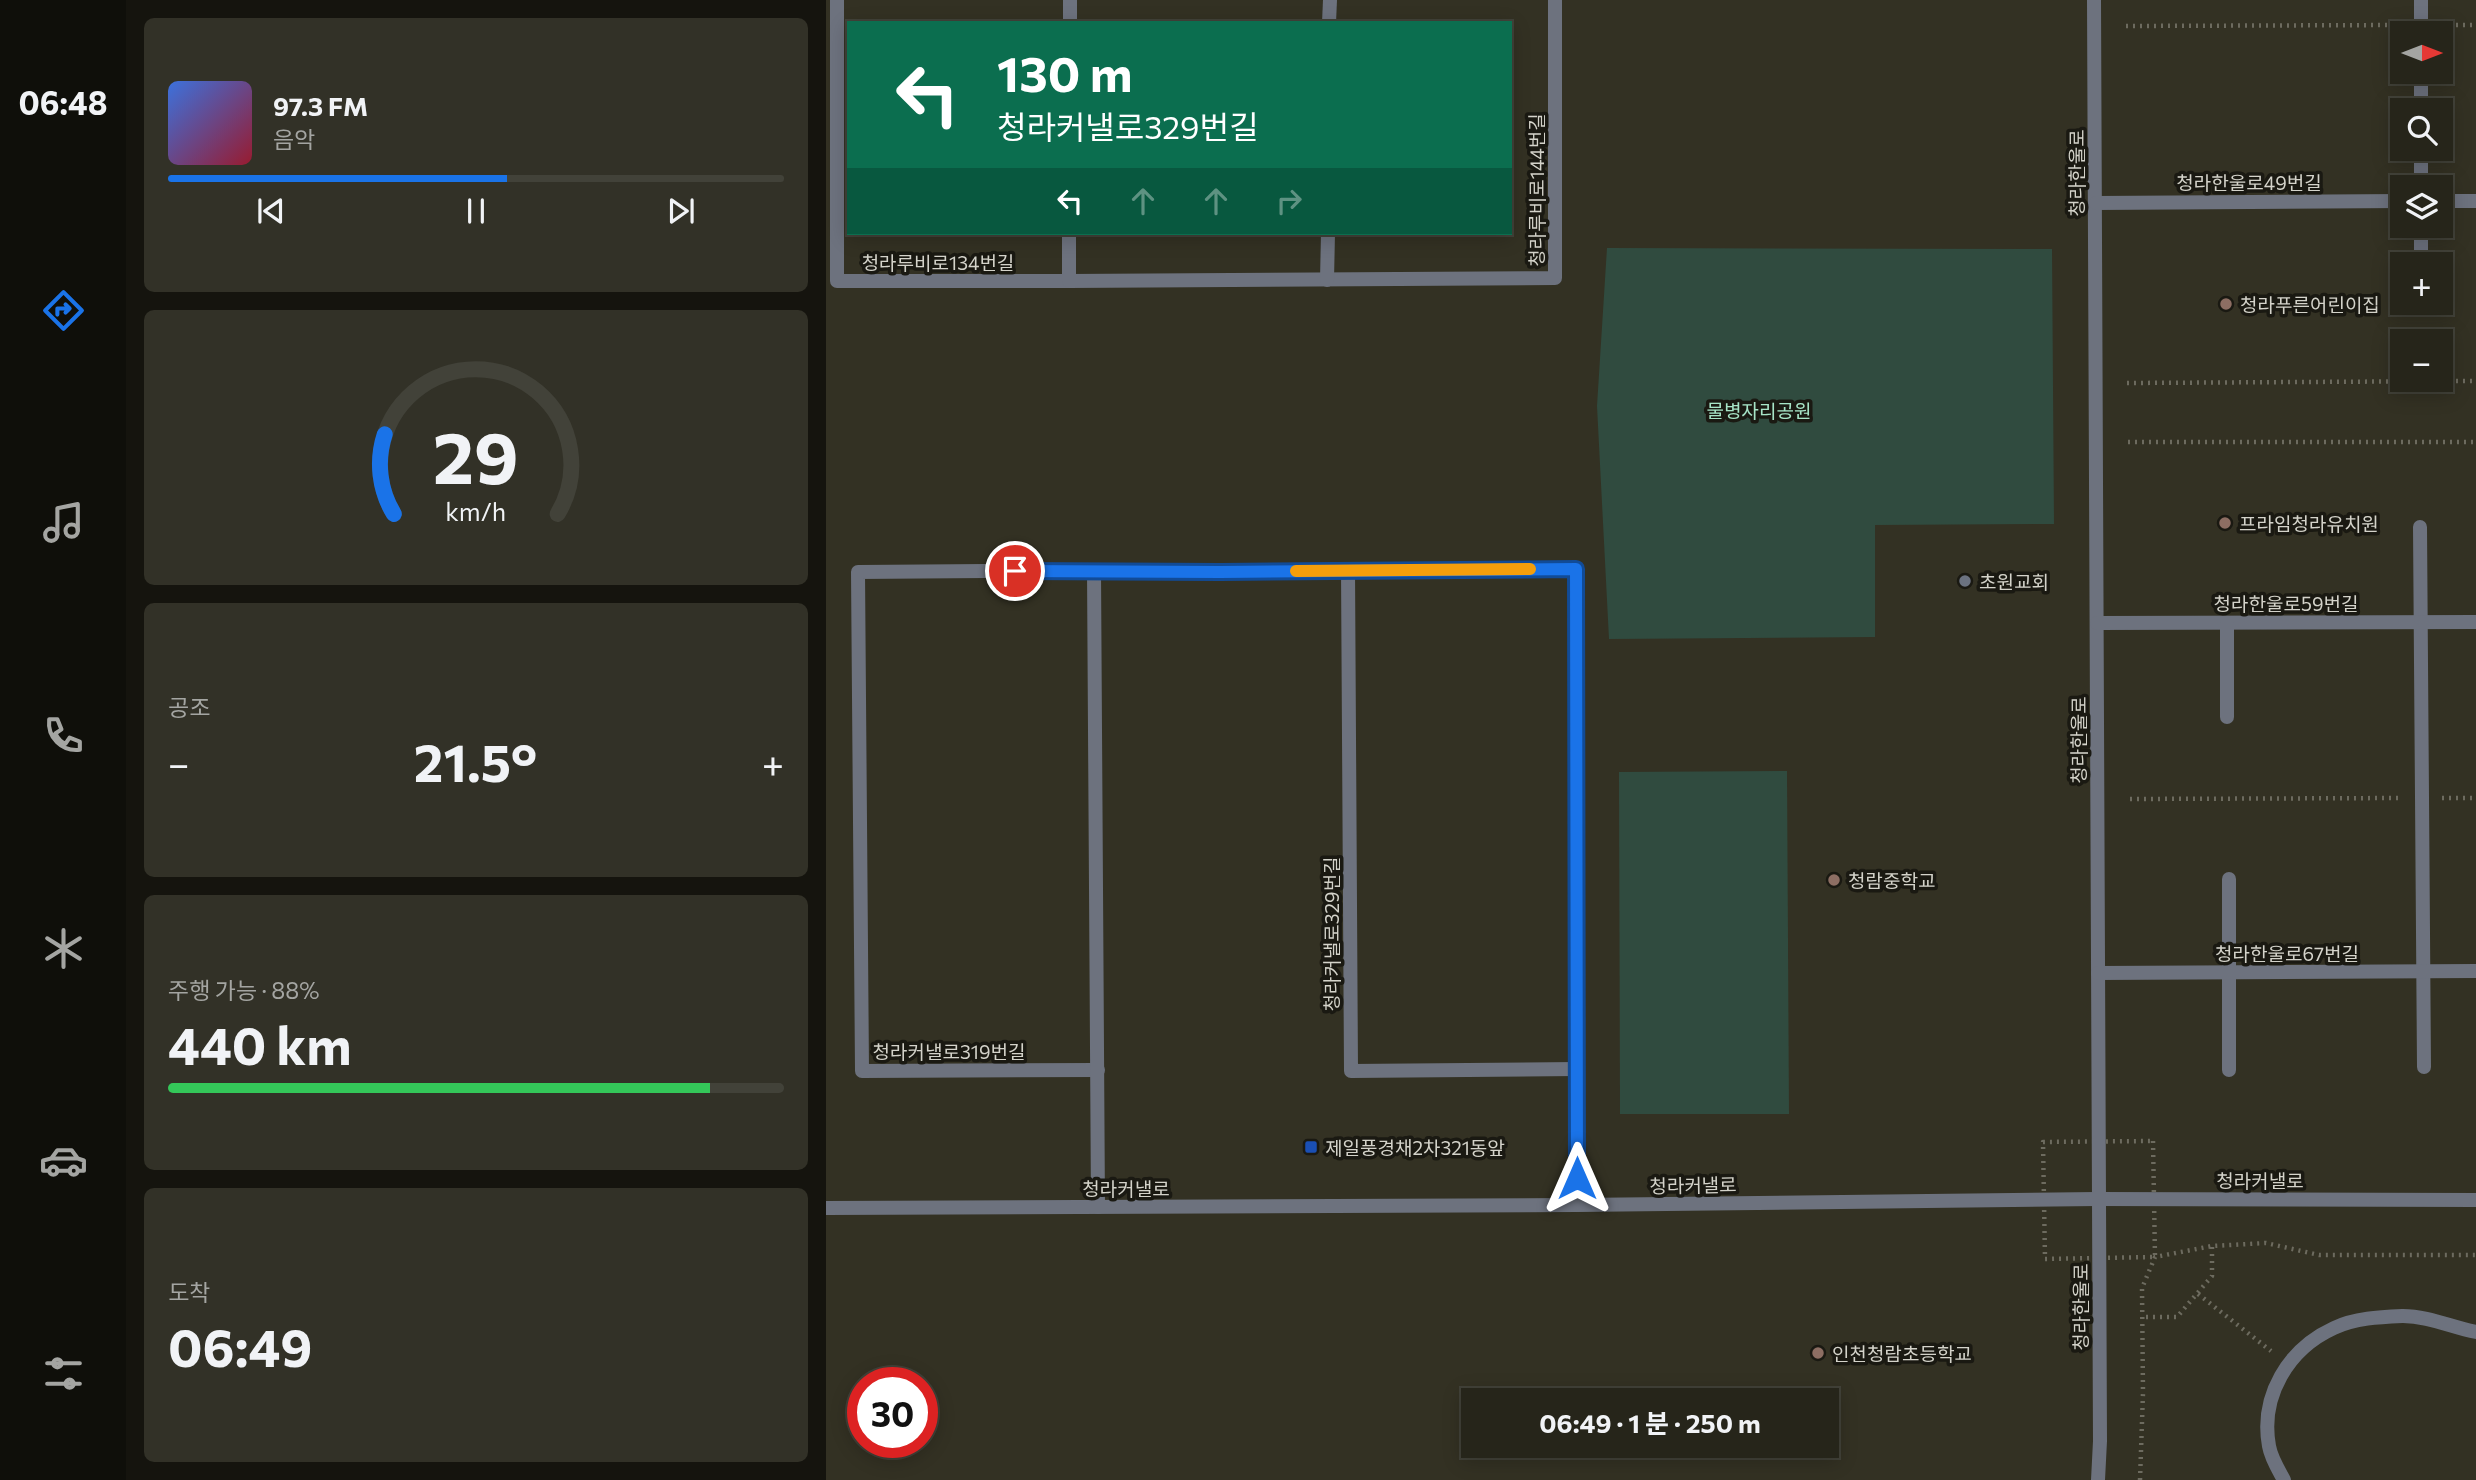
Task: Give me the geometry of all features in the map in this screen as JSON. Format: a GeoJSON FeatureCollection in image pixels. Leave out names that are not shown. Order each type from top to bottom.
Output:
{"type":"FeatureCollection","features":[{"type":"Feature","properties":{"kind":"street","name":"청라루비로134번길"},"geometry":{"type":"LineString","coordinates":[[837,0],[837,281],[1202,279]]}},
{"type":"Feature","properties":{"kind":"street"},"geometry":{"type":"LineString","coordinates":[[1070,0],[1070,21]]}},
{"type":"Feature","properties":{"kind":"street"},"geometry":{"type":"LineString","coordinates":[[1329,0],[1329,21]]}},
{"type":"Feature","properties":{"kind":"street","name":"청라루비로144번길"},"geometry":{"type":"LineString","coordinates":[[1202,279],[1555,278],[1555,0]]}},
{"type":"Feature","properties":{"kind":"street","name":"청라한울로"},"geometry":{"type":"LineString","coordinates":[[2094,0],[2100,1428],[2098,1480]]}},
{"type":"Feature","properties":{"kind":"street"},"geometry":{"type":"LineString","coordinates":[[2421,0],[2421,21]]}},
{"type":"Feature","properties":{"kind":"street","name":"청라한울로49번길"},"geometry":{"type":"LineString","coordinates":[[2096,203],[2390,201]]}},
{"type":"Feature","properties":{"kind":"street"},"geometry":{"type":"LineString","coordinates":[[2453,201],[2476,201]]}},
{"type":"Feature","properties":{"kind":"street"},"geometry":{"type":"LineString","coordinates":[[1069,235],[1069,281]]}},
{"type":"Feature","properties":{"kind":"street"},"geometry":{"type":"LineString","coordinates":[[1327,280],[1328,235]]}},
{"type":"Feature","properties":{"kind":"street"},"geometry":{"type":"LineString","coordinates":[[2420,527],[2424,1067]]}},
{"type":"Feature","properties":{"kind":"street"},"geometry":{"type":"LineString","coordinates":[[1348,569],[1576,569],[1577,1205]]}},
{"type":"Feature","properties":{"kind":"street","name":"청라커낼로319번길"},"geometry":{"type":"LineString","coordinates":[[1098,1070],[862,1071],[859,572],[1220,572],[1348,569]]}},
{"type":"Feature","properties":{"kind":"street","name":"청라커낼로329번길"},"geometry":{"type":"LineString","coordinates":[[1348,569],[1350,1071],[1577,1069]]}},
{"type":"Feature","properties":{"kind":"street"},"geometry":{"type":"LineString","coordinates":[[1094,570],[1098,1207]]}},
{"type":"Feature","properties":{"kind":"street","name":"청라한울로59번길"},"geometry":{"type":"LineString","coordinates":[[2097,623],[2476,622]]}},
{"type":"Feature","properties":{"kind":"street"},"geometry":{"type":"LineString","coordinates":[[2227,623],[2227,717]]}},
{"type":"Feature","properties":{"kind":"street"},"geometry":{"type":"LineString","coordinates":[[2228,879],[2228,1070]]}},
{"type":"Feature","properties":{"kind":"street","name":"청라한울로67번길"},"geometry":{"type":"LineString","coordinates":[[2098,973],[2476,971]]}},
{"type":"Feature","properties":{"kind":"street","name":"청라커낼로"},"geometry":{"type":"LineString","coordinates":[[826,1208],[1577,1205],[2097,1199],[2476,1200]]}},
{"type":"Feature","properties":{"kind":"street"},"geometry":{"type":"LineString","coordinates":[[2284,1480],[2269,1448],[2268,1406],[2276,1384],[2288,1365],[2317,1337],[2336,1327],[2379,1317],[2416,1317],[2476,1332]]}},
{"type":"Feature","properties":{"kind":"path"},"geometry":{"type":"LineString","coordinates":[[2454,26],[2476,24]]}},
{"type":"Feature","properties":{"kind":"path"},"geometry":{"type":"LineString","coordinates":[[2126,26],[2390,29]]}},
{"type":"Feature","properties":{"kind":"path"},"geometry":{"type":"LineString","coordinates":[[2127,383],[2476,381]]}},
{"type":"Feature","properties":{"kind":"path"},"geometry":{"type":"LineString","coordinates":[[2128,442],[2476,442]]}},
{"type":"Feature","properties":{"kind":"path"},"geometry":{"type":"LineString","coordinates":[[2130,799],[2476,798]]}},
{"type":"Feature","properties":{"kind":"path"},"geometry":{"type":"LineString","coordinates":[[2140,1480],[2142,1288],[2155,1257],[2212,1246],[2266,1243],[2319,1255],[2476,1255]]}},
{"type":"Feature","properties":{"kind":"path"},"geometry":{"type":"LineString","coordinates":[[2146,1317],[2177,1317],[2212,1276],[2212,1246]]}},
{"type":"Feature","properties":{"kind":"path"},"geometry":{"type":"LineString","coordinates":[[2198,1294],[2288,1365]]}},
{"type":"Feature","properties":{"kind":"green space","name":"물병자리공원"},"geometry":{"type":"Polygon","coordinates":[[[1607,248],[2052,249],[2054,524],[1875,525],[1875,637],[1609,639],[1597,406],[1607,248]]]}},
{"type":"Feature","properties":{"kind":"green space"},"geometry":{"type":"Polygon","coordinates":[[[1787,771],[1789,1114],[1620,1114],[1619,772],[1787,771]]]}},
{"type":"Feature","properties":{"kind":"slow traffic"},"geometry":{"type":"LineString","coordinates":[[1296,571],[1530,569]]}},
{"type":"Feature","properties":{"kind":"place","name":"청라푸른어린이집"},"geometry":{"type":"Point","coordinates":[2226,304]}},
{"type":"Feature","properties":{"kind":"place","name":"프라임청라유치원"},"geometry":{"type":"Point","coordinates":[2225,523]}},
{"type":"Feature","properties":{"kind":"place","name":"초원교회"},"geometry":{"type":"Point","coordinates":[1965,581]}},
{"type":"Feature","properties":{"kind":"place","name":"청람중학교"},"geometry":{"type":"Point","coordinates":[1834,880]}},
{"type":"Feature","properties":{"kind":"place","name":"제일풍경채2차321동앞"},"geometry":{"type":"Point","coordinates":[1311,1147]}},
{"type":"Feature","properties":{"kind":"place","name":"인천청람초등학교"},"geometry":{"type":"Point","coordinates":[1818,1353]}},
{"type":"Feature","properties":{"kind":"route"},"geometry":{"type":"LineString","coordinates":[[1015,571],[1576,569],[1577,1178]]}}]}
